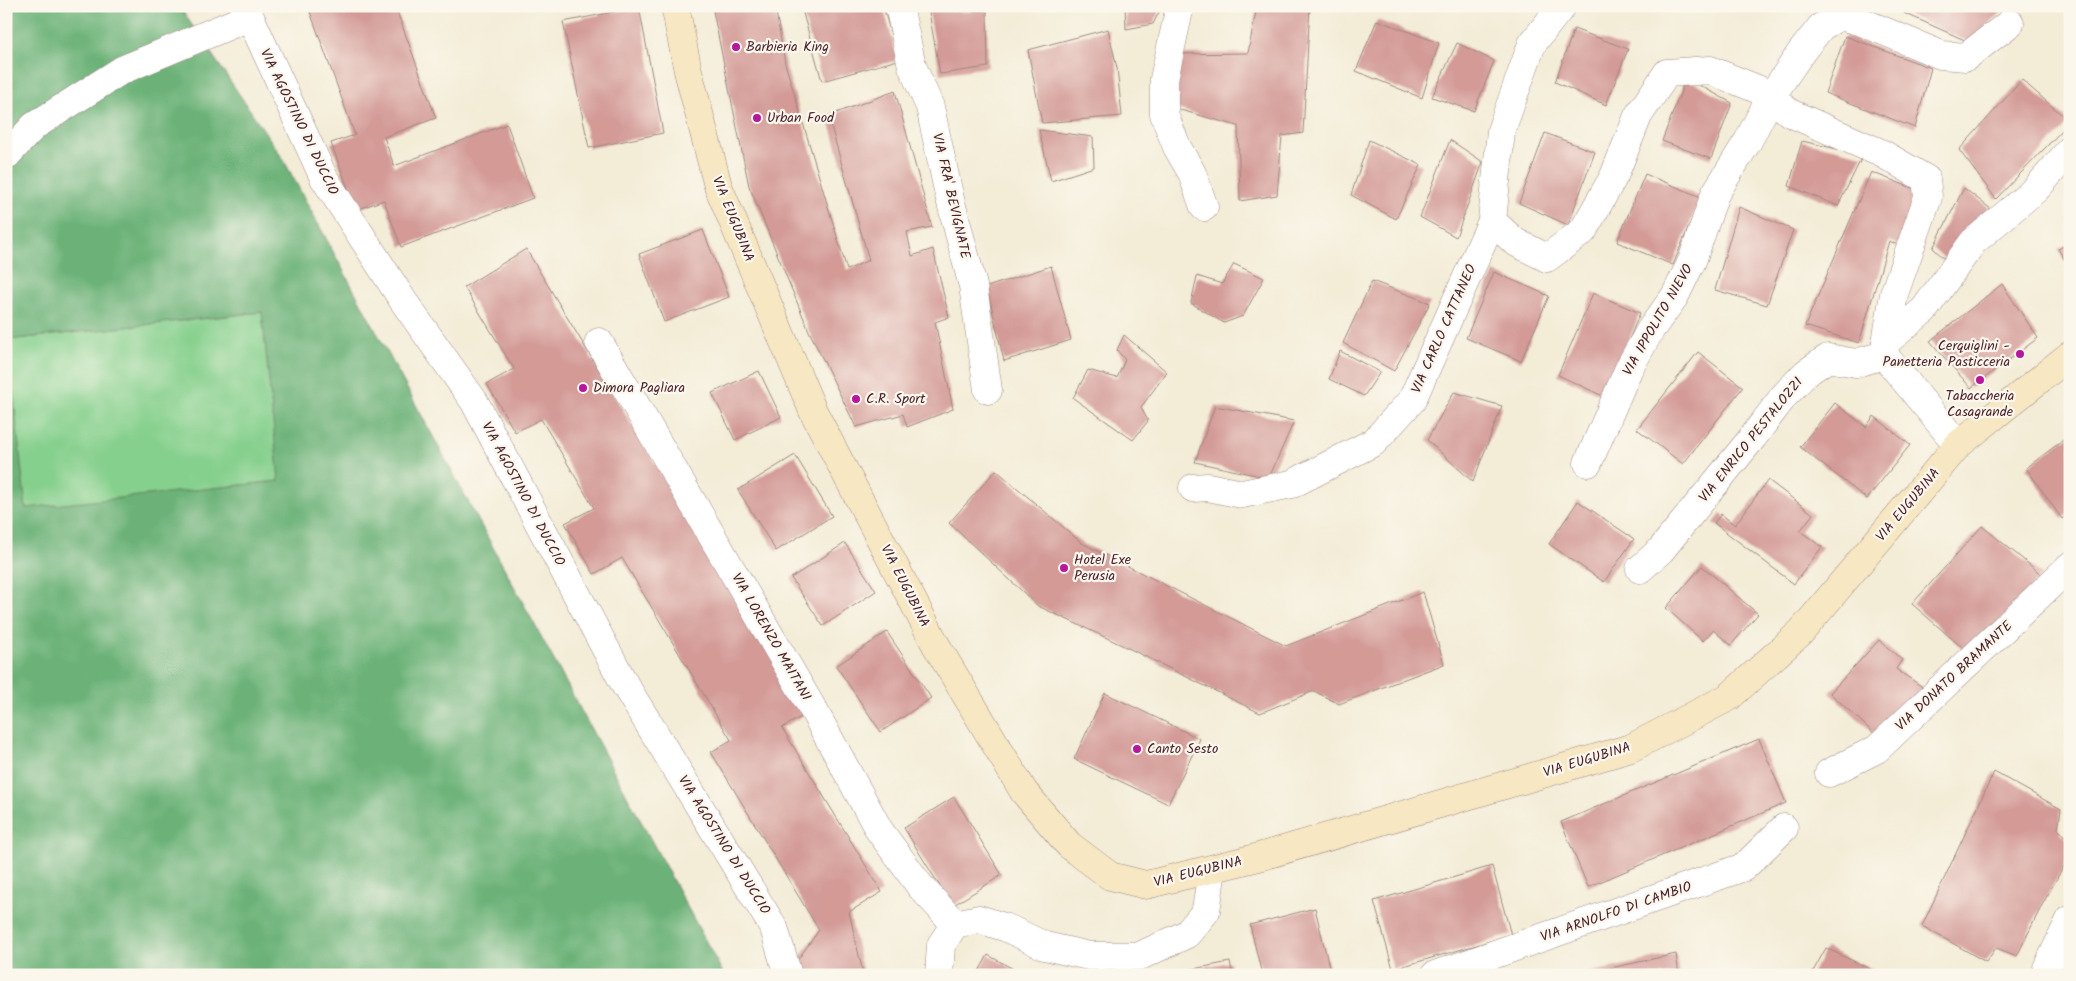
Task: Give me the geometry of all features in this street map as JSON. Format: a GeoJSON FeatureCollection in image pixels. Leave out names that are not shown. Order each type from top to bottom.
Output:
{"type":"FeatureCollection","features":[{"type":"Feature","properties":{"kind":"main road","name":"VIA EUGUBINA"},"geometry":{"type":"LineString","coordinates":[[675,6],[688,71],[718,186],[813,411],[936,645],[1024,792],[1069,845],[1110,876],[1146,885],[1212,869],[1631,748],[1730,697],[1801,632],[1958,445],[2070,355]]}},
{"type":"Feature","properties":{"kind":"street","name":"VIA FRA' BEVIGNATE"},"geometry":{"type":"LineString","coordinates":[[899,6],[912,66],[930,107],[948,195],[972,286],[988,390]]}},
{"type":"Feature","properties":{"kind":"street"},"geometry":{"type":"LineString","coordinates":[[1180,6],[1164,79],[1164,114],[1177,147],[1192,173],[1204,207]]}},
{"type":"Feature","properties":{"kind":"street","name":"VIA CARLO CATTANEO"},"geometry":{"type":"LineString","coordinates":[[1193,488],[1208,487],[1242,494],[1292,484],[1374,442],[1412,400],[1492,221],[1501,130],[1532,44],[1562,6]]}},
{"type":"Feature","properties":{"kind":"street","name":"VIA AGOSTINO DI DUCCIO"},"geometry":{"type":"LineString","coordinates":[[6,156],[34,126],[122,70],[247,12],[324,178],[404,302],[474,401],[625,685],[774,928],[788,975]]}},
{"type":"Feature","properties":{"kind":"street","name":"VIA IPPOLITO NIEVO"},"geometry":{"type":"LineString","coordinates":[[1588,463],[1629,368],[1651,329],[1675,296],[1692,261],[1715,194],[1748,141],[1770,98],[1821,27],[1840,16],[1862,22],[1942,55],[1966,58],[2010,23]]}},
{"type":"Feature","properties":{"kind":"street"},"geometry":{"type":"LineString","coordinates":[[1492,221],[1516,242],[1547,258],[1583,231],[1614,176],[1638,116],[1668,73],[1710,70],[1762,92],[1790,113],[1883,154],[1926,179],[1928,197],[1894,294],[1885,349],[1958,445]]}},
{"type":"Feature","properties":{"kind":"street"},"geometry":{"type":"LineString","coordinates":[[1885,349],[1924,310],[1972,242],[2036,189],[2070,150]]}},
{"type":"Feature","properties":{"kind":"street","name":"VIA LORENZO MAITANI"},"geometry":{"type":"LineString","coordinates":[[599,342],[814,711],[879,830],[920,886],[955,924]]}},
{"type":"Feature","properties":{"kind":"street","name":"VIA ENRICO PESTALOZZI"},"geometry":{"type":"LineString","coordinates":[[1640,569],[1661,550],[1784,396],[1806,373],[1828,358],[1856,363],[1885,349]]}},
{"type":"Feature","properties":{"kind":"street","name":"VIA DONATO BRAMANTE"},"geometry":{"type":"LineString","coordinates":[[1829,772],[1877,749],[2070,566]]}},
{"type":"Feature","properties":{"kind":"street","name":"VIA ARNOLFO DI CAMBIO"},"geometry":{"type":"LineString","coordinates":[[1435,975],[1744,867],[1784,828]]}},
{"type":"Feature","properties":{"kind":"street"},"geometry":{"type":"LineString","coordinates":[[939,975],[941,945],[955,924],[979,919],[1007,928],[1045,946],[1089,956],[1140,956],[1187,934],[1206,911],[1212,869]]}},
{"type":"Feature","properties":{"kind":"street"},"geometry":{"type":"LineString","coordinates":[[2048,968],[2070,920]]}},
{"type":"Feature","properties":{"kind":"green space"},"geometry":{"type":"Polygon","coordinates":[[[6,6],[179,6],[282,157],[724,975],[6,975],[6,6]],[[262,312],[7,340],[26,508],[279,481],[262,312]]]}},
{"type":"Feature","properties":{"kind":"green space"},"geometry":{"type":"Polygon","coordinates":[[[262,312],[280,481],[25,509],[7,340],[262,312]]]}},
{"type":"Feature","properties":{"kind":"building"},"geometry":{"type":"Polygon","coordinates":[[[308,6],[395,6],[436,118],[384,137],[394,166],[507,124],[533,198],[401,247],[384,200],[356,210],[331,143],[355,135],[308,6]]]}},
{"type":"Feature","properties":{"kind":"building"},"geometry":{"type":"Polygon","coordinates":[[[712,6],[775,6],[785,63],[847,270],[869,260],[828,116],[895,91],[932,227],[907,232],[912,256],[933,249],[949,317],[935,322],[953,409],[907,427],[903,414],[856,427],[809,331],[749,186],[712,6]]]}},
{"type":"Feature","properties":{"kind":"building"},"geometry":{"type":"Polygon","coordinates":[[[801,6],[883,6],[898,60],[822,81],[801,6]]]}},
{"type":"Feature","properties":{"kind":"building"},"geometry":{"type":"Polygon","coordinates":[[[1125,6],[1162,6],[1153,24],[1126,29],[1125,6]]]}},
{"type":"Feature","properties":{"kind":"building"},"geometry":{"type":"Polygon","coordinates":[[[1257,6],[1310,6],[1303,133],[1282,136],[1277,195],[1240,201],[1238,126],[1177,109],[1178,54],[1248,53],[1257,6]]]}},
{"type":"Feature","properties":{"kind":"building"},"geometry":{"type":"Polygon","coordinates":[[[1907,6],[1996,6],[2001,13],[1969,42],[1904,13],[1907,6]]]}},
{"type":"Feature","properties":{"kind":"building"},"geometry":{"type":"Polygon","coordinates":[[[639,7],[663,133],[589,148],[563,22],[639,7]]]}},
{"type":"Feature","properties":{"kind":"building"},"geometry":{"type":"Polygon","coordinates":[[[987,11],[988,67],[940,74],[929,12],[987,11]]]}},
{"type":"Feature","properties":{"kind":"building"},"geometry":{"type":"Polygon","coordinates":[[[1377,20],[1439,43],[1422,98],[1356,71],[1377,20]]]}},
{"type":"Feature","properties":{"kind":"building"},"geometry":{"type":"Polygon","coordinates":[[[1108,29],[1117,68],[1122,116],[1042,123],[1028,50],[1108,29]]]}},
{"type":"Feature","properties":{"kind":"building"},"geometry":{"type":"Polygon","coordinates":[[[1574,29],[1628,49],[1606,105],[1555,82],[1574,29]]]}},
{"type":"Feature","properties":{"kind":"building"},"geometry":{"type":"Polygon","coordinates":[[[1845,36],[1931,68],[1915,128],[1825,93],[1845,36]]]}},
{"type":"Feature","properties":{"kind":"building"},"geometry":{"type":"Polygon","coordinates":[[[1457,43],[1494,61],[1474,111],[1432,97],[1457,43]]]}},
{"type":"Feature","properties":{"kind":"building"},"geometry":{"type":"Polygon","coordinates":[[[1686,78],[1732,103],[1711,159],[1662,141],[1686,78]]]}},
{"type":"Feature","properties":{"kind":"building"},"geometry":{"type":"Polygon","coordinates":[[[2022,80],[2070,122],[1996,199],[1959,150],[2022,80]]]}},
{"type":"Feature","properties":{"kind":"building"},"geometry":{"type":"Polygon","coordinates":[[[1039,130],[1093,137],[1094,167],[1051,181],[1039,130]]]}},
{"type":"Feature","properties":{"kind":"building"},"geometry":{"type":"Polygon","coordinates":[[[1545,133],[1595,152],[1568,225],[1519,203],[1545,133]]]}},
{"type":"Feature","properties":{"kind":"building"},"geometry":{"type":"Polygon","coordinates":[[[1369,140],[1421,165],[1396,219],[1351,195],[1369,140]]]}},
{"type":"Feature","properties":{"kind":"building"},"geometry":{"type":"Polygon","coordinates":[[[1450,140],[1483,162],[1456,237],[1420,217],[1450,140]]]}},
{"type":"Feature","properties":{"kind":"building"},"geometry":{"type":"Polygon","coordinates":[[[1802,141],[1863,155],[1838,206],[1789,186],[1802,141]]]}},
{"type":"Feature","properties":{"kind":"building"},"geometry":{"type":"Polygon","coordinates":[[[1871,172],[1917,190],[1898,245],[1889,241],[1859,343],[1805,326],[1871,172]]]}},
{"type":"Feature","properties":{"kind":"building"},"geometry":{"type":"Polygon","coordinates":[[[1645,174],[1701,197],[1673,265],[1617,242],[1645,174]]]}},
{"type":"Feature","properties":{"kind":"building"},"geometry":{"type":"Polygon","coordinates":[[[1964,188],[1992,210],[1947,261],[1933,248],[1964,188]]]}},
{"type":"Feature","properties":{"kind":"building"},"geometry":{"type":"Polygon","coordinates":[[[1739,207],[1793,230],[1767,305],[1715,290],[1739,207]]]}},
{"type":"Feature","properties":{"kind":"building"},"geometry":{"type":"Polygon","coordinates":[[[703,230],[729,297],[664,322],[639,254],[703,230]]]}},
{"type":"Feature","properties":{"kind":"building"},"geometry":{"type":"Polygon","coordinates":[[[2070,243],[2070,269],[2058,249],[2070,243]]]}},
{"type":"Feature","properties":{"kind":"building"},"geometry":{"type":"Polygon","coordinates":[[[526,249],[806,714],[782,728],[882,892],[849,912],[863,973],[866,975],[800,975],[796,962],[819,930],[711,752],[731,740],[622,558],[594,574],[565,523],[594,508],[541,419],[515,432],[487,384],[514,369],[464,287],[526,249]]]}},
{"type":"Feature","properties":{"kind":"building"},"geometry":{"type":"Polygon","coordinates":[[[1234,264],[1264,278],[1243,316],[1224,323],[1191,303],[1197,276],[1222,284],[1234,264]]]}},
{"type":"Feature","properties":{"kind":"building"},"geometry":{"type":"Polygon","coordinates":[[[1051,266],[1071,340],[1004,361],[987,287],[1051,266]]]}},
{"type":"Feature","properties":{"kind":"building"},"geometry":{"type":"Polygon","coordinates":[[[1494,272],[1549,296],[1521,361],[1466,338],[1494,272]]]}},
{"type":"Feature","properties":{"kind":"building"},"geometry":{"type":"Polygon","coordinates":[[[1372,281],[1430,303],[1394,371],[1343,343],[1372,281]]]}},
{"type":"Feature","properties":{"kind":"building"},"geometry":{"type":"Polygon","coordinates":[[[2002,284],[2038,338],[1971,388],[1930,341],[2002,284]]]}},
{"type":"Feature","properties":{"kind":"building"},"geometry":{"type":"Polygon","coordinates":[[[1593,293],[1640,313],[1605,397],[1558,375],[1593,293]]]}},
{"type":"Feature","properties":{"kind":"building"},"geometry":{"type":"Polygon","coordinates":[[[1124,335],[1167,372],[1141,407],[1148,421],[1133,440],[1073,398],[1088,370],[1117,378],[1125,360],[1117,350],[1124,335]]]}},
{"type":"Feature","properties":{"kind":"building"},"geometry":{"type":"Polygon","coordinates":[[[1340,351],[1380,372],[1364,396],[1329,379],[1340,351]]]}},
{"type":"Feature","properties":{"kind":"building"},"geometry":{"type":"Polygon","coordinates":[[[1698,352],[1743,387],[1683,464],[1637,429],[1698,352]]]}},
{"type":"Feature","properties":{"kind":"building"},"geometry":{"type":"Polygon","coordinates":[[[759,371],[781,417],[735,440],[712,393],[759,371]]]}},
{"type":"Feature","properties":{"kind":"building"},"geometry":{"type":"Polygon","coordinates":[[[1454,392],[1502,406],[1473,482],[1427,440],[1454,392]]]}},
{"type":"Feature","properties":{"kind":"building"},"geometry":{"type":"Polygon","coordinates":[[[1835,403],[1866,427],[1874,416],[1910,445],[1867,499],[1800,447],[1835,403]]]}},
{"type":"Feature","properties":{"kind":"building"},"geometry":{"type":"Polygon","coordinates":[[[1215,406],[1294,421],[1269,478],[1195,462],[1215,406]]]}},
{"type":"Feature","properties":{"kind":"building"},"geometry":{"type":"Polygon","coordinates":[[[2070,435],[2070,513],[2062,519],[2026,468],[2070,435]]]}},
{"type":"Feature","properties":{"kind":"building"},"geometry":{"type":"Polygon","coordinates":[[[795,455],[832,516],[776,551],[738,490],[795,455]]]}},
{"type":"Feature","properties":{"kind":"building","name":"Hotel Exe Perusia"},"geometry":{"type":"Polygon","coordinates":[[[996,470],[1082,543],[1286,646],[1423,592],[1444,664],[1339,704],[1314,691],[1260,713],[1038,606],[949,523],[996,470]]]}},
{"type":"Feature","properties":{"kind":"building"},"geometry":{"type":"Polygon","coordinates":[[[1768,480],[1813,514],[1800,531],[1822,547],[1794,584],[1714,523],[1721,514],[1735,525],[1768,480]]]}},
{"type":"Feature","properties":{"kind":"building"},"geometry":{"type":"Polygon","coordinates":[[[1578,501],[1634,539],[1604,582],[1549,544],[1578,501]]]}},
{"type":"Feature","properties":{"kind":"building"},"geometry":{"type":"Polygon","coordinates":[[[1982,526],[2042,575],[1972,656],[1912,604],[1982,526]]]}},
{"type":"Feature","properties":{"kind":"building"},"geometry":{"type":"Polygon","coordinates":[[[845,543],[876,591],[823,626],[791,578],[845,543]]]}},
{"type":"Feature","properties":{"kind":"building"},"geometry":{"type":"Polygon","coordinates":[[[1702,566],[1758,614],[1731,645],[1713,630],[1703,641],[1666,608],[1702,566]]]}},
{"type":"Feature","properties":{"kind":"building"},"geometry":{"type":"Polygon","coordinates":[[[887,632],[931,698],[881,732],[836,666],[887,632]]]}},
{"type":"Feature","properties":{"kind":"building"},"geometry":{"type":"Polygon","coordinates":[[[1879,640],[1902,660],[1896,669],[1924,688],[1878,737],[1830,693],[1879,640]]]}},
{"type":"Feature","properties":{"kind":"building","name":"Canto Sesto"},"geometry":{"type":"Polygon","coordinates":[[[1105,693],[1200,739],[1168,804],[1074,759],[1105,693]]]}},
{"type":"Feature","properties":{"kind":"building"},"geometry":{"type":"Polygon","coordinates":[[[1759,739],[1786,803],[1588,887],[1561,822],[1759,739]]]}},
{"type":"Feature","properties":{"kind":"building"},"geometry":{"type":"Polygon","coordinates":[[[1994,772],[2061,809],[2058,829],[2070,842],[2070,855],[2042,905],[2017,956],[1996,948],[1986,962],[1922,926],[1994,772]]]}},
{"type":"Feature","properties":{"kind":"building"},"geometry":{"type":"Polygon","coordinates":[[[954,797],[1002,875],[952,906],[904,828],[954,797]]]}},
{"type":"Feature","properties":{"kind":"building"},"geometry":{"type":"Polygon","coordinates":[[[1492,866],[1511,935],[1393,969],[1374,901],[1492,866]]]}},
{"type":"Feature","properties":{"kind":"building"},"geometry":{"type":"Polygon","coordinates":[[[1315,908],[1331,975],[1262,975],[1250,925],[1315,908]]]}},
{"type":"Feature","properties":{"kind":"building"},"geometry":{"type":"Polygon","coordinates":[[[1826,948],[1883,975],[1811,975],[1826,948]]]}},
{"type":"Feature","properties":{"kind":"building"},"geometry":{"type":"Polygon","coordinates":[[[1676,954],[1679,975],[1583,975],[1583,974],[1676,954]]]}},
{"type":"Feature","properties":{"kind":"building"},"geometry":{"type":"Polygon","coordinates":[[[988,955],[1024,975],[977,975],[988,955]]]}},
{"type":"Feature","properties":{"kind":"building"},"geometry":{"type":"Polygon","coordinates":[[[1230,962],[1233,975],[1166,975],[1166,974],[1230,962]]]}},
{"type":"Feature","properties":{"kind":"place","name":"Barbieria King"},"geometry":{"type":"Point","coordinates":[736,47]}},
{"type":"Feature","properties":{"kind":"place","name":"Urban Food"},"geometry":{"type":"Point","coordinates":[757,118]}},
{"type":"Feature","properties":{"kind":"place","name":"Cerquiglini - Panetteria Pasticceria"},"geometry":{"type":"Point","coordinates":[2020,354]}},
{"type":"Feature","properties":{"kind":"place","name":"Tabaccheria Casagrande"},"geometry":{"type":"Point","coordinates":[1980,380]}},
{"type":"Feature","properties":{"kind":"place","name":"Dimora Pagliara"},"geometry":{"type":"Point","coordinates":[583,388]}},
{"type":"Feature","properties":{"kind":"place","name":"C.R. Sport"},"geometry":{"type":"Point","coordinates":[856,399]}},
{"type":"Feature","properties":{"kind":"place","name":"Hotel Exe Perusia"},"geometry":{"type":"Point","coordinates":[1064,568]}},
{"type":"Feature","properties":{"kind":"place","name":"Canto Sesto"},"geometry":{"type":"Point","coordinates":[1137,749]}}]}
